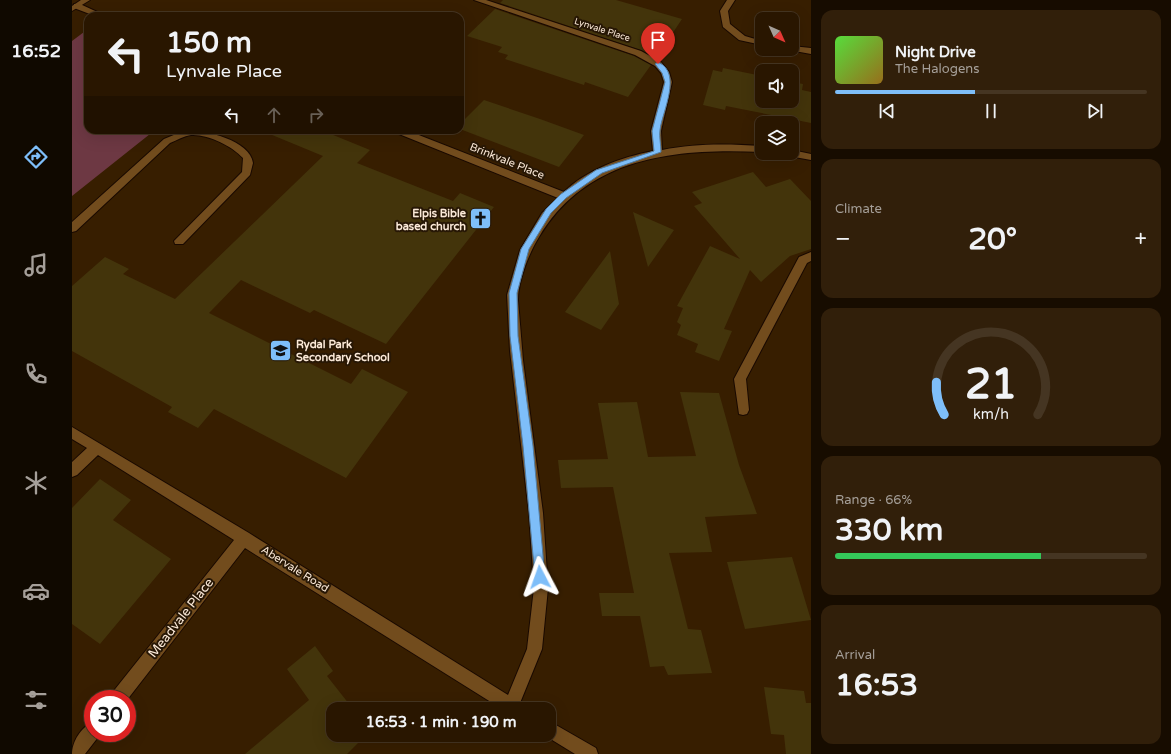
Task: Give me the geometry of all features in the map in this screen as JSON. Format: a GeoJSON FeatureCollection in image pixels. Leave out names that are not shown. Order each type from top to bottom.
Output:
{"type":"FeatureCollection","features":[{"type":"Feature","properties":{"kind":"street"},"geometry":{"type":"LineString","coordinates":[[74,8],[86,0]]}},
{"type":"Feature","properties":{"kind":"street","name":"Lynvale Place"},"geometry":{"type":"LineString","coordinates":[[478,0],[492,3],[638,53],[658,64],[665,72],[668,82],[656,131],[658,152]]}},
{"type":"Feature","properties":{"kind":"street"},"geometry":{"type":"LineString","coordinates":[[731,0],[726,5],[723,16],[726,25],[742,38],[755,41]]}},
{"type":"Feature","properties":{"kind":"street"},"geometry":{"type":"LineString","coordinates":[[74,8],[88,12]]}},
{"type":"Feature","properties":{"kind":"street"},"geometry":{"type":"LineString","coordinates":[[799,49],[811,51]]}},
{"type":"Feature","properties":{"kind":"street"},"geometry":{"type":"LineString","coordinates":[[72,228],[167,140],[179,134]]}},
{"type":"Feature","properties":{"kind":"street"},"geometry":{"type":"LineString","coordinates":[[179,241],[247,173],[249,164],[247,157],[239,150],[207,134]]}},
{"type":"Feature","properties":{"kind":"street","name":"Brinkvale Place"},"geometry":{"type":"LineString","coordinates":[[407,134],[563,196]]}},
{"type":"Feature","properties":{"kind":"street"},"geometry":{"type":"LineString","coordinates":[[516,702],[534,653],[541,590],[528,446],[514,336],[513,293],[525,249],[548,211],[563,196],[599,171],[658,152],[692,146],[727,145],[755,147]]}},
{"type":"Feature","properties":{"kind":"street"},"geometry":{"type":"LineString","coordinates":[[799,155],[811,157]]}},
{"type":"Feature","properties":{"kind":"street"},"geometry":{"type":"LineString","coordinates":[[743,410],[740,379],[803,260],[811,256]]}},
{"type":"Feature","properties":{"kind":"street","name":"Abervale Road"},"geometry":{"type":"LineString","coordinates":[[72,432],[504,702]]}},
{"type":"Feature","properties":{"kind":"street"},"geometry":{"type":"LineString","coordinates":[[72,471],[97,447]]}},
{"type":"Feature","properties":{"kind":"street","name":"Meadvale Place"},"geometry":{"type":"LineString","coordinates":[[125,690],[244,538]]}},
{"type":"Feature","properties":{"kind":"street"},"geometry":{"type":"LineString","coordinates":[[556,733],[590,754]]}},
{"type":"Feature","properties":{"kind":"street"},"geometry":{"type":"LineString","coordinates":[[74,754],[84,741]]}},
{"type":"Feature","properties":{"kind":"shaded area"},"geometry":{"type":"Polygon","coordinates":[[[84,32],[84,134],[150,134],[72,196],[72,41],[84,32]]]}},
{"type":"Feature","properties":{"kind":"building"},"geometry":{"type":"Polygon","coordinates":[[[503,0],[616,0],[682,19],[656,58],[641,50],[500,3],[503,0]]]}},
{"type":"Feature","properties":{"kind":"building"},"geometry":{"type":"Polygon","coordinates":[[[495,9],[634,56],[651,65],[628,97],[585,82],[584,85],[505,59],[508,55],[498,52],[502,47],[467,36],[495,9]]]}},
{"type":"Feature","properties":{"kind":"building"},"geometry":{"type":"Polygon","coordinates":[[[723,68],[755,75],[755,108],[799,108],[799,83],[803,84],[802,90],[811,92],[811,123],[799,121],[799,116],[776,116],[726,106],[725,110],[703,105],[713,70],[722,72],[723,68]]]}},
{"type":"Feature","properties":{"kind":"building"},"geometry":{"type":"Polygon","coordinates":[[[484,100],[584,135],[559,167],[464,131],[464,120],[484,100]]]}},
{"type":"Feature","properties":{"kind":"building"},"geometry":{"type":"Polygon","coordinates":[[[270,134],[331,134],[370,150],[357,163],[453,201],[460,193],[494,207],[386,344],[314,310],[310,313],[241,280],[209,313],[351,384],[362,369],[408,392],[346,478],[214,409],[198,428],[168,412],[172,407],[72,351],[72,286],[105,257],[129,269],[123,274],[175,299],[323,156],[270,134]]]}},
{"type":"Feature","properties":{"kind":"building"},"geometry":{"type":"Polygon","coordinates":[[[753,172],[766,187],[790,179],[811,201],[811,249],[790,256],[761,282],[750,270],[724,329],[732,331],[719,361],[695,352],[698,344],[677,335],[681,325],[677,322],[683,308],[677,306],[710,246],[740,259],[694,206],[702,203],[692,192],[753,172]]]}},
{"type":"Feature","properties":{"kind":"building"},"geometry":{"type":"Polygon","coordinates":[[[633,212],[674,230],[648,267],[633,212]]]}},
{"type":"Feature","properties":{"kind":"building"},"geometry":{"type":"Polygon","coordinates":[[[610,251],[619,304],[601,330],[565,312],[610,251]]]}},
{"type":"Feature","properties":{"kind":"building"},"geometry":{"type":"Polygon","coordinates":[[[680,392],[719,393],[739,465],[757,514],[705,517],[712,552],[669,553],[688,629],[701,630],[712,673],[668,675],[664,666],[650,667],[640,616],[602,616],[599,593],[634,593],[613,487],[561,488],[558,460],[608,459],[598,403],[637,402],[648,457],[696,456],[680,392]]]}},
{"type":"Feature","properties":{"kind":"building"},"geometry":{"type":"Polygon","coordinates":[[[100,479],[131,500],[113,520],[171,559],[100,644],[72,624],[72,508],[100,479]]]}},
{"type":"Feature","properties":{"kind":"building"},"geometry":{"type":"Polygon","coordinates":[[[792,557],[811,620],[745,629],[727,562],[792,557]]]}},
{"type":"Feature","properties":{"kind":"building"},"geometry":{"type":"Polygon","coordinates":[[[315,646],[333,671],[327,676],[347,702],[326,702],[326,742],[359,742],[347,754],[245,754],[309,700],[287,669],[315,646]]]}},
{"type":"Feature","properties":{"kind":"building"},"geometry":{"type":"Polygon","coordinates":[[[764,687],[804,691],[806,703],[811,703],[811,754],[786,754],[784,735],[771,734],[764,687]]]}},
{"type":"Feature","properties":{"kind":"place","name":"Elpis Bible based church"},"geometry":{"type":"Point","coordinates":[481,219]}},
{"type":"Feature","properties":{"kind":"place","name":"Rydal Park Secondary School"},"geometry":{"type":"Point","coordinates":[281,350]}},
{"type":"Feature","properties":{"kind":"route"},"geometry":{"type":"LineString","coordinates":[[540,577],[528,446],[514,336],[513,293],[525,249],[548,211],[563,196],[599,171],[658,152],[656,131],[668,82],[665,72],[658,64]]}}]}
